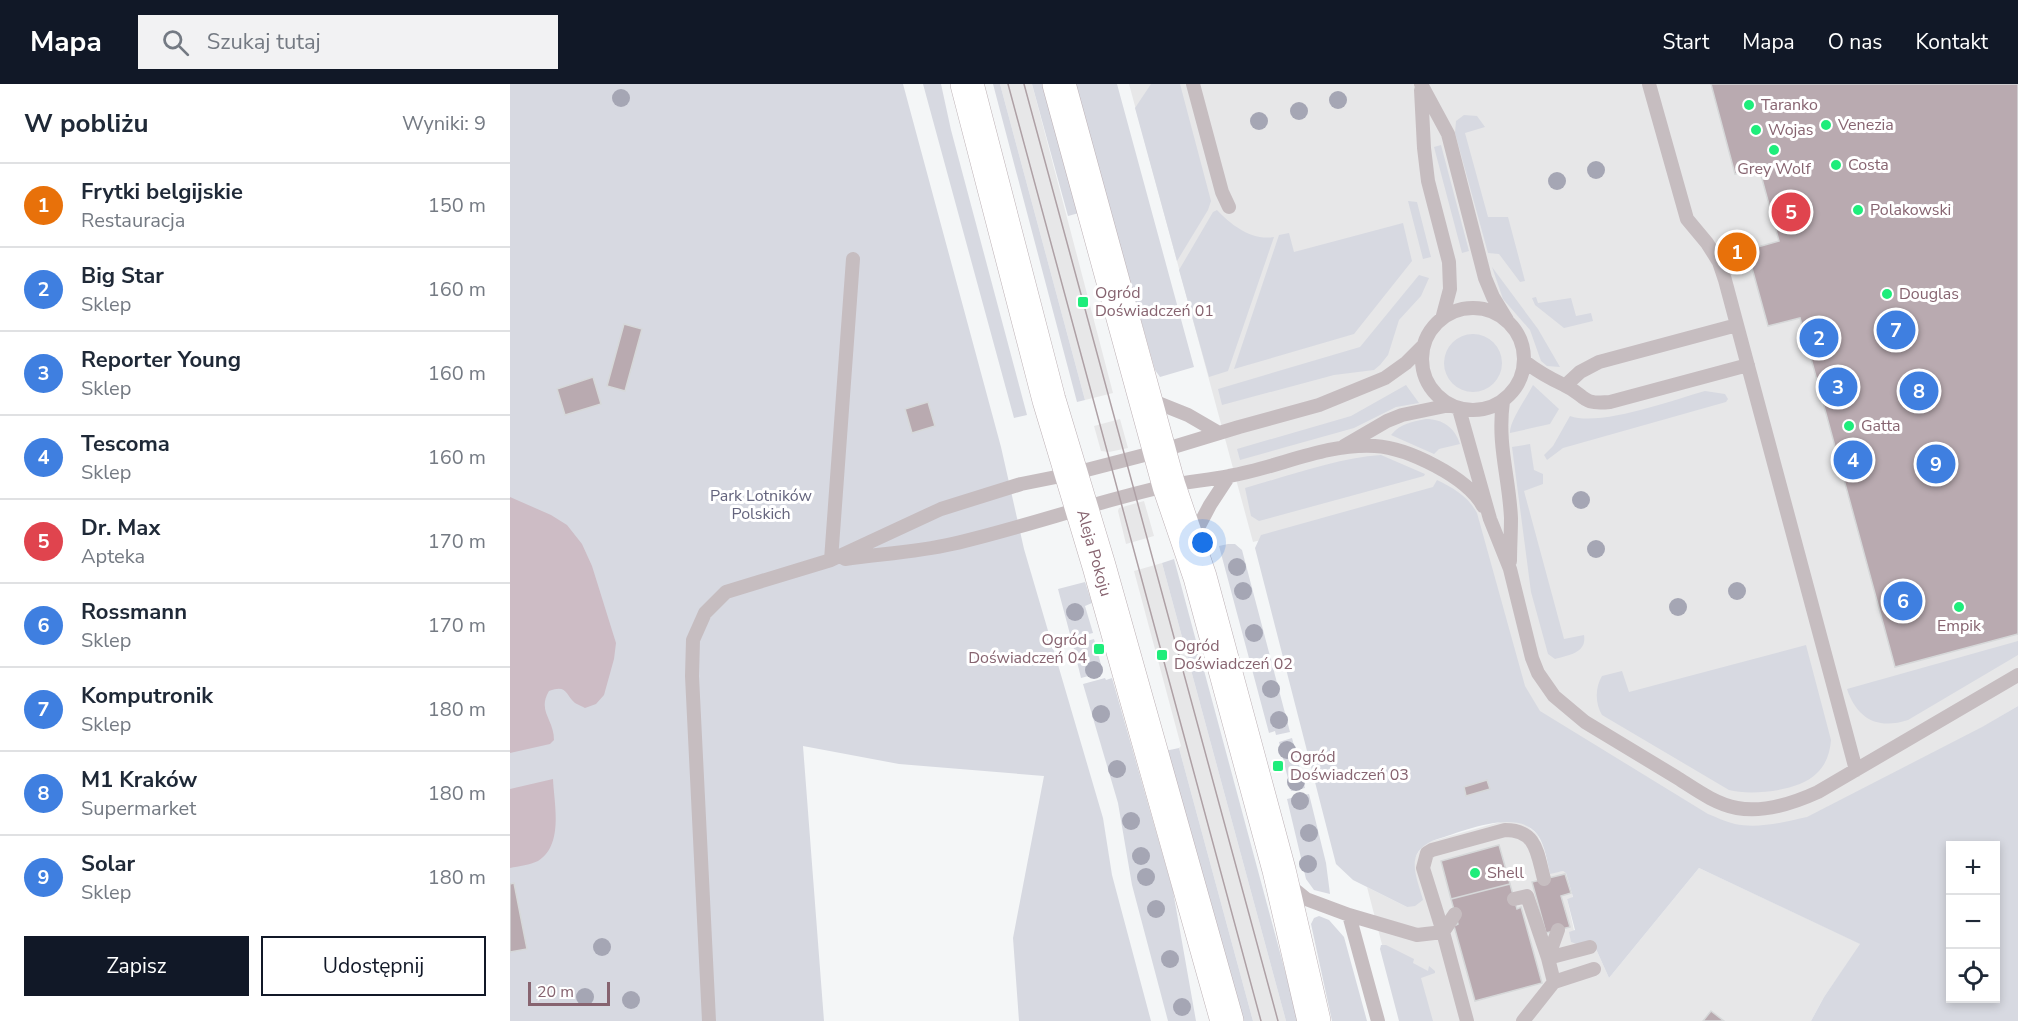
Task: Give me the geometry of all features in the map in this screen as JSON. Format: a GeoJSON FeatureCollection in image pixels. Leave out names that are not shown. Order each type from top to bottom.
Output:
{"type":"FeatureCollection","features":[{"type":"Feature","properties":{"kind":"main road","name":"Aleja Pokoju"},"geometry":{"type":"LineString","coordinates":[[967,84],[1046,388],[1227,1021]]}},
{"type":"Feature","properties":{"kind":"main road"},"geometry":{"type":"LineString","coordinates":[[1059,84],[1169,486],[1200,578],[1279,870],[1314,1021]]}},
{"type":"Feature","properties":{"kind":"lane"},"geometry":{"type":"LineString","coordinates":[[1193,84],[1222,192],[1229,207]]}},
{"type":"Feature","properties":{"kind":"lane"},"geometry":{"type":"LineString","coordinates":[[1421,84],[1428,181],[1449,262],[1449,289],[1442,319]]}},
{"type":"Feature","properties":{"kind":"lane"},"geometry":{"type":"LineString","coordinates":[[1342,447],[1402,415],[1454,407],[1482,410],[1503,401],[1512,393],[1522,375],[1524,361],[1520,338],[1493,297],[1485,278],[1448,134],[1421,84]]}},
{"type":"Feature","properties":{"kind":"lane"},"geometry":{"type":"LineString","coordinates":[[1649,84],[1687,219],[1719,262],[1856,770]]}},
{"type":"Feature","properties":{"kind":"lane"},"geometry":{"type":"LineString","coordinates":[[831,561],[853,259]]}},
{"type":"Feature","properties":{"kind":"lane"},"geometry":{"type":"LineString","coordinates":[[831,561],[941,509],[1021,484],[1071,474],[1160,451],[1319,405],[1359,390],[1385,378],[1406,363],[1424,345],[1432,329],[1455,311],[1472,308],[1487,310],[1508,322]]}},
{"type":"Feature","properties":{"kind":"lane"},"geometry":{"type":"LineString","coordinates":[[1566,385],[1580,372],[1599,362],[1737,326]]}},
{"type":"Feature","properties":{"kind":"lane"},"geometry":{"type":"LineString","coordinates":[[1424,345],[1422,363],[1426,381],[1436,394],[1454,407],[1490,519],[1510,569],[1532,658],[1538,673],[1554,696],[1586,722],[1712,799],[1727,806],[1743,809],[1776,806],[1802,799],[1818,792],[2018,675]]}},
{"type":"Feature","properties":{"kind":"lane"},"geometry":{"type":"LineString","coordinates":[[1524,361],[1553,381],[1566,385],[1582,398],[1595,403],[1610,402],[1748,365]]}},
{"type":"Feature","properties":{"kind":"lane"},"geometry":{"type":"LineString","coordinates":[[1146,398],[1195,419],[1219,433]]}},
{"type":"Feature","properties":{"kind":"lane"},"geometry":{"type":"LineString","coordinates":[[1503,401],[1500,442],[1511,517],[1510,569]]}},
{"type":"Feature","properties":{"kind":"lane"},"geometry":{"type":"LineString","coordinates":[[709,1021],[692,676],[693,639],[705,613],[726,592],[831,561],[950,545],[1169,486],[1204,478],[1229,476],[1342,447],[1389,448],[1435,467],[1471,491],[1490,519]]}},
{"type":"Feature","properties":{"kind":"lane"},"geometry":{"type":"LineString","coordinates":[[1190,544],[1210,505],[1229,476]]}},
{"type":"Feature","properties":{"kind":"lane"},"geometry":{"type":"LineString","coordinates":[[1467,1021],[1423,868],[1427,854],[1432,850],[1504,830],[1513,830],[1528,836],[1533,842],[1544,879]]}},
{"type":"Feature","properties":{"kind":"lane"},"geometry":{"type":"LineString","coordinates":[[1279,870],[1286,882],[1306,899],[1348,915],[1417,935],[1443,932],[1455,914]]}},
{"type":"Feature","properties":{"kind":"lane"},"geometry":{"type":"LineString","coordinates":[[1514,899],[1527,896],[1554,982]]}},
{"type":"Feature","properties":{"kind":"lane"},"geometry":{"type":"LineString","coordinates":[[1348,915],[1378,1021]]}},
{"type":"Feature","properties":{"kind":"lane"},"geometry":{"type":"LineString","coordinates":[[1548,958],[1558,930]]}},
{"type":"Feature","properties":{"kind":"lane"},"geometry":{"type":"LineString","coordinates":[[1548,958],[1590,947]]}},
{"type":"Feature","properties":{"kind":"lane"},"geometry":{"type":"LineString","coordinates":[[1523,1021],[1554,982],[1594,969]]}},
{"type":"Feature","properties":{"kind":"shaded area"},"geometry":{"type":"Polygon","coordinates":[[[1000,84],[1032,84],[1113,393],[1085,400],[1000,84]]]}},
{"type":"Feature","properties":{"kind":"shaded area"},"geometry":{"type":"Polygon","coordinates":[[[1129,84],[2018,84],[2018,706],[1828,820],[1711,832],[1537,710],[1515,673],[1446,494],[1253,542],[1129,84]]]}},
{"type":"Feature","properties":{"kind":"shaded area"},"geometry":{"type":"Polygon","coordinates":[[[1120,419],[1128,448],[1109,452],[1101,451],[1094,426],[1120,419]]]}},
{"type":"Feature","properties":{"kind":"shaded area"},"geometry":{"type":"Polygon","coordinates":[[[510,497],[551,515],[567,525],[582,544],[592,566],[616,643],[604,695],[596,704],[585,708],[575,703],[562,689],[549,691],[545,710],[554,740],[550,744],[510,753],[510,497]]]}},
{"type":"Feature","properties":{"kind":"shaded area"},"geometry":{"type":"Polygon","coordinates":[[[1144,501],[1154,536],[1126,544],[1119,508],[1144,501]]]}},
{"type":"Feature","properties":{"kind":"shaded area"},"geometry":{"type":"Polygon","coordinates":[[[1162,563],[1286,1021],[1253,1021],[1179,748],[1181,746],[1134,571],[1162,563]]]}},
{"type":"Feature","properties":{"kind":"shaded area"},"geometry":{"type":"Polygon","coordinates":[[[553,779],[556,823],[551,845],[538,861],[510,868],[510,789],[553,779]]]}},
{"type":"Feature","properties":{"kind":"shaded area"},"geometry":{"type":"Polygon","coordinates":[[[1513,821],[1525,824],[1537,834],[1543,846],[1550,873],[1566,872],[1573,898],[1567,899],[1577,944],[1592,940],[1609,978],[1699,868],[1861,944],[1824,997],[1811,1021],[1402,1021],[1367,887],[1407,907],[1415,858],[1422,846],[1432,841],[1500,822],[1513,821]]]}},
{"type":"Feature","properties":{"kind":"green space","name":"Park Lotników Polskich"},"geometry":{"type":"Polygon","coordinates":[[[510,84],[903,84],[1001,447],[1024,549],[1103,818],[1112,875],[1151,1021],[1019,1021],[1013,938],[1044,776],[899,764],[803,746],[824,1021],[510,1021],[510,84]]]}},
{"type":"Feature","properties":{"kind":"green space"},"geometry":{"type":"Polygon","coordinates":[[[923,84],[941,84],[951,130],[1027,415],[1014,418],[923,84]]]}},
{"type":"Feature","properties":{"kind":"green space"},"geometry":{"type":"Polygon","coordinates":[[[993,84],[1000,84],[1085,400],[1077,402],[993,84]]]}},
{"type":"Feature","properties":{"kind":"green space"},"geometry":{"type":"Polygon","coordinates":[[[1032,84],[1044,84],[1079,213],[1068,216],[1032,84]]]}},
{"type":"Feature","properties":{"kind":"green space"},"geometry":{"type":"Polygon","coordinates":[[[1075,84],[1117,84],[1194,367],[1160,377],[1155,370],[1075,84]]]}},
{"type":"Feature","properties":{"kind":"green space"},"geometry":{"type":"Polygon","coordinates":[[[1151,84],[1180,84],[1211,201],[1208,210],[1177,261],[1135,108],[1151,84]]]}},
{"type":"Feature","properties":{"kind":"green space"},"geometry":{"type":"Polygon","coordinates":[[[1464,115],[1477,116],[1485,127],[1465,133],[1488,217],[1508,217],[1525,281],[1520,282],[1499,254],[1488,253],[1455,133],[1456,121],[1464,115]]]}},
{"type":"Feature","properties":{"kind":"green space"},"geometry":{"type":"Polygon","coordinates":[[[1441,145],[1469,251],[1462,253],[1434,147],[1441,145]]]}},
{"type":"Feature","properties":{"kind":"green space"},"geometry":{"type":"Polygon","coordinates":[[[1408,201],[1417,202],[1431,257],[1423,259],[1408,201]]]}},
{"type":"Feature","properties":{"kind":"green space"},"geometry":{"type":"Polygon","coordinates":[[[1217,210],[1242,231],[1258,237],[1274,237],[1228,371],[1209,377],[1179,270],[1213,212],[1217,210]]]}},
{"type":"Feature","properties":{"kind":"green space"},"geometry":{"type":"Polygon","coordinates":[[[1403,223],[1412,261],[1354,334],[1234,369],[1279,235],[1289,233],[1294,252],[1403,223]]]}},
{"type":"Feature","properties":{"kind":"green space"},"geometry":{"type":"Polygon","coordinates":[[[1492,267],[1538,329],[1560,367],[1547,366],[1541,361],[1530,330],[1503,299],[1492,267]]]}},
{"type":"Feature","properties":{"kind":"green space"},"geometry":{"type":"Polygon","coordinates":[[[1419,275],[1429,278],[1421,296],[1399,320],[1388,355],[1374,370],[1334,375],[1222,405],[1218,389],[1360,347],[1419,275]]]}},
{"type":"Feature","properties":{"kind":"green space"},"geometry":{"type":"Polygon","coordinates":[[[1536,297],[1538,303],[1571,298],[1576,316],[1591,313],[1593,321],[1564,328],[1535,305],[1532,298],[1536,297]]]}},
{"type":"Feature","properties":{"kind":"green space"},"geometry":{"type":"Polygon","coordinates":[[[1467,334],[1479,334],[1494,342],[1502,357],[1502,369],[1494,384],[1479,392],[1467,392],[1452,384],[1444,369],[1444,357],[1452,342],[1467,334]]]}},
{"type":"Feature","properties":{"kind":"green space"},"geometry":{"type":"Polygon","coordinates":[[[1406,385],[1419,403],[1396,407],[1354,428],[1240,460],[1237,449],[1351,416],[1406,385]]]}},
{"type":"Feature","properties":{"kind":"green space"},"geometry":{"type":"Polygon","coordinates":[[[1533,385],[1559,409],[1550,424],[1510,433],[1515,416],[1533,385]]]}},
{"type":"Feature","properties":{"kind":"green space"},"geometry":{"type":"Polygon","coordinates":[[[1705,391],[1725,394],[1728,399],[1726,402],[1563,448],[1547,460],[1544,455],[1553,446],[1570,416],[1599,418],[1617,415],[1705,391]]]}},
{"type":"Feature","properties":{"kind":"green space"},"geometry":{"type":"Polygon","coordinates":[[[1426,419],[1438,421],[1452,429],[1460,444],[1439,449],[1434,454],[1391,435],[1403,425],[1426,419]]]}},
{"type":"Feature","properties":{"kind":"green space"},"geometry":{"type":"Polygon","coordinates":[[[1530,444],[1534,470],[1543,474],[1543,484],[1524,491],[1564,639],[1584,635],[1583,646],[1580,649],[1555,659],[1548,654],[1531,592],[1512,447],[1530,444]]]}},
{"type":"Feature","properties":{"kind":"green space"},"geometry":{"type":"Polygon","coordinates":[[[1381,455],[1425,474],[1259,521],[1251,516],[1245,488],[1330,464],[1381,455]]]}},
{"type":"Feature","properties":{"kind":"green space"},"geometry":{"type":"Polygon","coordinates":[[[1437,480],[1449,486],[1465,497],[1477,513],[1525,686],[1540,711],[1708,814],[1735,824],[1753,826],[1807,817],[1982,727],[2018,706],[2018,1021],[1811,1021],[1824,997],[1860,944],[1699,868],[1609,978],[1592,940],[1577,944],[1571,942],[1569,932],[1575,930],[1567,899],[1573,897],[1566,873],[1563,871],[1550,874],[1540,838],[1528,826],[1516,823],[1487,824],[1432,841],[1423,846],[1415,859],[1415,867],[1423,900],[1415,906],[1407,907],[1353,880],[1336,864],[1255,548],[1261,535],[1433,487],[1437,480]]]}},
{"type":"Feature","properties":{"kind":"green space"},"geometry":{"type":"Polygon","coordinates":[[[1235,544],[1242,550],[1290,732],[1276,735],[1275,731],[1269,733],[1219,546],[1235,544]]]}},
{"type":"Feature","properties":{"kind":"green space"},"geometry":{"type":"Polygon","coordinates":[[[1174,559],[1298,1021],[1286,1021],[1162,563],[1174,559]]]}},
{"type":"Feature","properties":{"kind":"green space"},"geometry":{"type":"Polygon","coordinates":[[[1085,582],[1092,603],[1085,606],[1093,633],[1071,638],[1058,589],[1085,582]]]}},
{"type":"Feature","properties":{"kind":"green space"},"geometry":{"type":"Polygon","coordinates":[[[1094,639],[1103,672],[1081,678],[1073,645],[1094,639]]]}},
{"type":"Feature","properties":{"kind":"green space"},"geometry":{"type":"Polygon","coordinates":[[[2018,641],[2018,655],[1908,720],[1887,724],[1870,720],[1857,708],[1847,689],[2018,641]]]}},
{"type":"Feature","properties":{"kind":"green space"},"geometry":{"type":"Polygon","coordinates":[[[1806,645],[1831,740],[1825,763],[1816,774],[1798,785],[1762,792],[1729,790],[1602,715],[1598,706],[1597,690],[1602,676],[1622,671],[1629,692],[1806,645]]]}},
{"type":"Feature","properties":{"kind":"green space"},"geometry":{"type":"Polygon","coordinates":[[[1105,678],[1106,680],[1112,678],[1173,891],[1196,1021],[1168,1021],[1132,885],[1118,803],[1083,684],[1105,678]]]}},
{"type":"Feature","properties":{"kind":"green space"},"geometry":{"type":"Polygon","coordinates":[[[1292,738],[1305,788],[1291,791],[1279,742],[1292,738]]]}},
{"type":"Feature","properties":{"kind":"green space"},"geometry":{"type":"Polygon","coordinates":[[[1179,748],[1253,1021],[1243,1021],[1165,751],[1179,748]]]}},
{"type":"Feature","properties":{"kind":"green space"},"geometry":{"type":"Polygon","coordinates":[[[1309,794],[1326,863],[1330,894],[1314,890],[1306,879],[1287,799],[1309,794]]]}},
{"type":"Feature","properties":{"kind":"green space"},"geometry":{"type":"Polygon","coordinates":[[[1319,916],[1329,920],[1344,937],[1367,1021],[1332,1021],[1311,924],[1314,918],[1319,916]]]}},
{"type":"Feature","properties":{"kind":"green space"},"geometry":{"type":"Polygon","coordinates":[[[1381,945],[1386,945],[1414,959],[1413,963],[1428,971],[1429,966],[1435,971],[1421,978],[1433,1021],[1399,1021],[1380,949],[1381,945]]]}},
{"type":"Feature","properties":{"kind":"building"},"geometry":{"type":"Polygon","coordinates":[[[1711,84],[2018,84],[2018,634],[1895,667],[1800,318],[1768,326],[1747,250],[1779,241],[1759,168],[1735,174],[1711,84]]]}},
{"type":"Feature","properties":{"kind":"building"},"geometry":{"type":"Polygon","coordinates":[[[624,324],[642,329],[625,391],[607,386],[624,324]]]}},
{"type":"Feature","properties":{"kind":"building"},"geometry":{"type":"Polygon","coordinates":[[[593,377],[601,404],[565,415],[557,389],[593,377]]]}},
{"type":"Feature","properties":{"kind":"building"},"geometry":{"type":"Polygon","coordinates":[[[928,402],[935,426],[912,433],[905,409],[928,402]]]}},
{"type":"Feature","properties":{"kind":"building"},"geometry":{"type":"Polygon","coordinates":[[[1487,780],[1490,789],[1466,796],[1464,787],[1487,780]]]}},
{"type":"Feature","properties":{"kind":"building","name":"Shell"},"geometry":{"type":"Polygon","coordinates":[[[1499,845],[1510,884],[1451,899],[1441,861],[1499,845]]]}},
{"type":"Feature","properties":{"kind":"building"},"geometry":{"type":"Polygon","coordinates":[[[1565,874],[1571,893],[1561,896],[1570,927],[1546,933],[1532,882],[1565,874]]]}},
{"type":"Feature","properties":{"kind":"building"},"geometry":{"type":"Polygon","coordinates":[[[514,883],[527,949],[510,952],[510,884],[514,883]]]}},
{"type":"Feature","properties":{"kind":"building"},"geometry":{"type":"Polygon","coordinates":[[[1510,884],[1517,909],[1521,907],[1542,983],[1475,1001],[1454,926],[1458,924],[1451,899],[1510,884]]]}},
{"type":"Feature","properties":{"kind":"building"},"geometry":{"type":"Polygon","coordinates":[[[1711,1011],[1724,1021],[1703,1021],[1711,1011]]]}},
{"type":"Feature","properties":{"kind":"tram line"},"geometry":{"type":"LineString","coordinates":[[1008,84],[1261,1021]]}},
{"type":"Feature","properties":{"kind":"tram line"},"geometry":{"type":"LineString","coordinates":[[1024,84],[1278,1021]]}},
{"type":"Feature","properties":{"kind":"place","name":"Taranko"},"geometry":{"type":"Point","coordinates":[1749,105]}},
{"type":"Feature","properties":{"kind":"place","name":"Venezia"},"geometry":{"type":"Point","coordinates":[1826,125]}},
{"type":"Feature","properties":{"kind":"place","name":"Wojas"},"geometry":{"type":"Point","coordinates":[1756,130]}},
{"type":"Feature","properties":{"kind":"place","name":"Grey Wolf"},"geometry":{"type":"Point","coordinates":[1774,150]}},
{"type":"Feature","properties":{"kind":"place","name":"Costa"},"geometry":{"type":"Point","coordinates":[1836,165]}},
{"type":"Feature","properties":{"kind":"place","name":"Polakowski"},"geometry":{"type":"Point","coordinates":[1858,210]}},
{"type":"Feature","properties":{"kind":"place","name":"Dr. Max"},"geometry":{"type":"Point","coordinates":[1791,212]}},
{"type":"Feature","properties":{"kind":"place","name":"Frytki belgijskie"},"geometry":{"type":"Point","coordinates":[1737,252]}},
{"type":"Feature","properties":{"kind":"place","name":"Douglas"},"geometry":{"type":"Point","coordinates":[1887,294]}},
{"type":"Feature","properties":{"kind":"place","name":"Ogród Doświadczeń 01"},"geometry":{"type":"Point","coordinates":[1083,302]}},
{"type":"Feature","properties":{"kind":"place","name":"Komputronik"},"geometry":{"type":"Point","coordinates":[1896,330]}},
{"type":"Feature","properties":{"kind":"place","name":"Big Star"},"geometry":{"type":"Point","coordinates":[1819,338]}},
{"type":"Feature","properties":{"kind":"place","name":"Reporter Young"},"geometry":{"type":"Point","coordinates":[1838,387]}},
{"type":"Feature","properties":{"kind":"place","name":"M1 Kraków"},"geometry":{"type":"Point","coordinates":[1919,391]}},
{"type":"Feature","properties":{"kind":"place","name":"Gatta"},"geometry":{"type":"Point","coordinates":[1849,426]}},
{"type":"Feature","properties":{"kind":"place","name":"Tescoma"},"geometry":{"type":"Point","coordinates":[1853,460]}},
{"type":"Feature","properties":{"kind":"place","name":"Solar"},"geometry":{"type":"Point","coordinates":[1936,464]}},
{"type":"Feature","properties":{"kind":"place","name":"Rossmann"},"geometry":{"type":"Point","coordinates":[1903,601]}},
{"type":"Feature","properties":{"kind":"place","name":"Empik"},"geometry":{"type":"Point","coordinates":[1959,607]}},
{"type":"Feature","properties":{"kind":"place","name":"Ogród Doświadczeń 04"},"geometry":{"type":"Point","coordinates":[1099,649]}},
{"type":"Feature","properties":{"kind":"place","name":"Ogród Doświadczeń 02"},"geometry":{"type":"Point","coordinates":[1162,655]}},
{"type":"Feature","properties":{"kind":"place","name":"Ogród Doświadczeń 03"},"geometry":{"type":"Point","coordinates":[1278,766]}},
{"type":"Feature","properties":{"kind":"place","name":"Shell"},"geometry":{"type":"Point","coordinates":[1475,873]}}]}
